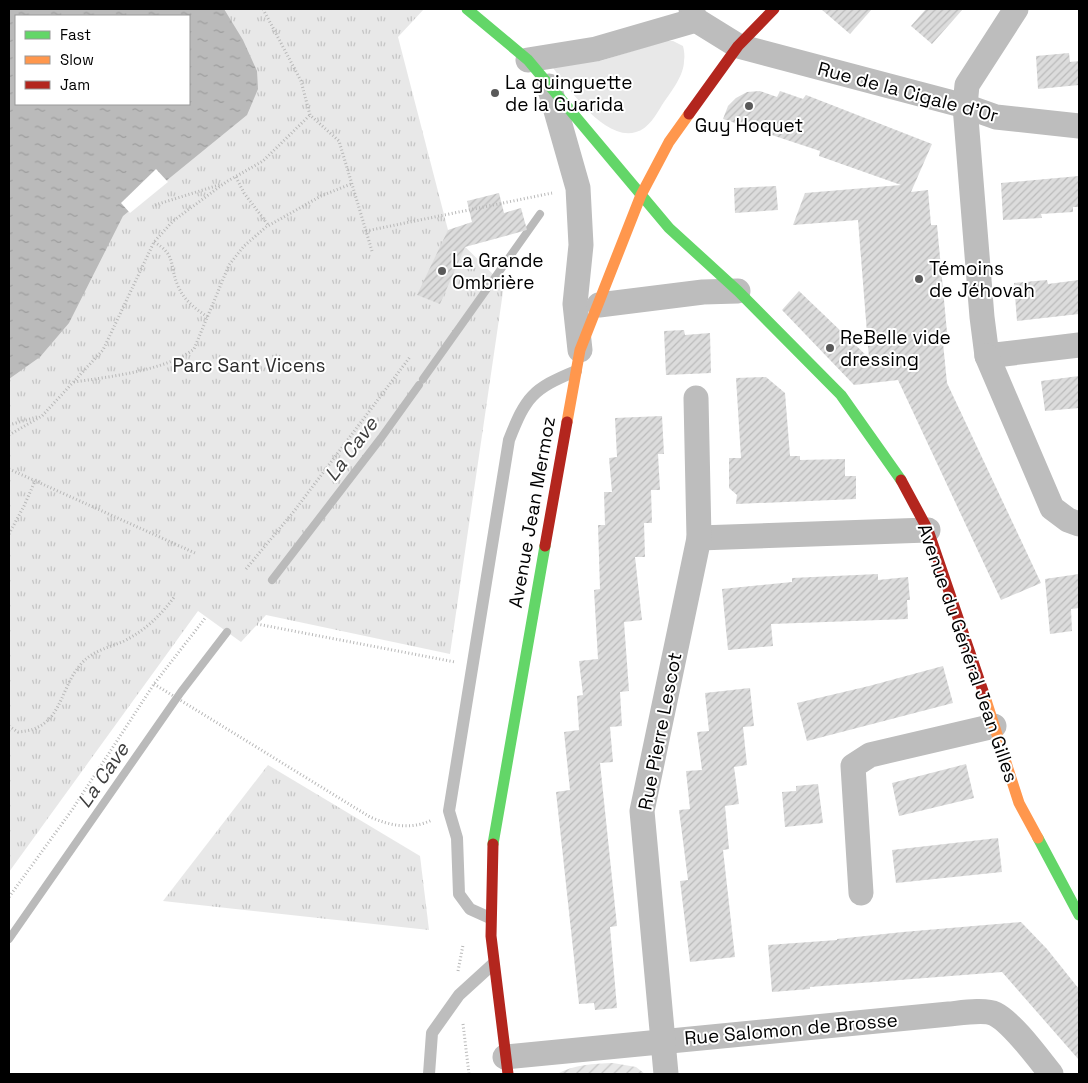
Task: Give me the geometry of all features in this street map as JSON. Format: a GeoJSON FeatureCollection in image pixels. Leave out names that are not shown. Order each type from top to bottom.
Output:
{"type":"FeatureCollection","features":[{"type":"Feature","properties":{"kind":"main road","name":"Avenue du Général Jean Gilles"},"geometry":{"type":"LineString","coordinates":[[467,9],[528,60],[670,228],[738,291],[841,395],[897,472],[928,530],[1019,803],[1079,915]]}},
{"type":"Feature","properties":{"kind":"main road","name":"Avenue Jean Mermoz"},"geometry":{"type":"LineString","coordinates":[[506,1066],[493,964],[490,918],[492,848],[578,361],[641,195],[669,142],[738,46],[774,9]]}},
{"type":"Feature","properties":{"kind":"street"},"geometry":{"type":"LineString","coordinates":[[1016,9],[967,85],[965,106],[981,308],[987,356],[1052,508],[1068,520],[1079,524]]}},
{"type":"Feature","properties":{"kind":"street"},"geometry":{"type":"LineString","coordinates":[[528,60],[596,48],[694,14]]}},
{"type":"Feature","properties":{"kind":"street","name":"Rue de la Cigale d'Or"},"geometry":{"type":"LineString","coordinates":[[694,14],[738,46],[965,106],[996,117],[1079,126]]}},
{"type":"Feature","properties":{"kind":"street"},"geometry":{"type":"LineString","coordinates":[[549,86],[578,188],[581,245],[575,304],[578,361]]}},
{"type":"Feature","properties":{"kind":"street"},"geometry":{"type":"LineString","coordinates":[[599,305],[703,292],[738,291]]}},
{"type":"Feature","properties":{"kind":"street"},"geometry":{"type":"LineString","coordinates":[[987,356],[1079,345]]}},
{"type":"Feature","properties":{"kind":"street","name":"Rue Pierre Lescot"},"geometry":{"type":"LineString","coordinates":[[666,1074],[642,811],[699,538],[696,398]]}},
{"type":"Feature","properties":{"kind":"street"},"geometry":{"type":"LineString","coordinates":[[699,538],[928,530]]}},
{"type":"Feature","properties":{"kind":"street"},"geometry":{"type":"LineString","coordinates":[[861,892],[853,766],[870,755],[994,726]]}},
{"type":"Feature","properties":{"kind":"street","name":"Rue Salomon de Brosse"},"geometry":{"type":"LineString","coordinates":[[506,1066],[663,1042],[981,1012],[995,1014],[1016,1031],[1051,1074]]}},
{"type":"Feature","properties":{"kind":"lane"},"geometry":{"type":"LineString","coordinates":[[490,918],[470,909],[459,894],[457,838],[449,812],[509,440],[520,412],[533,394],[578,361]]}},
{"type":"Feature","properties":{"kind":"lane"},"geometry":{"type":"LineString","coordinates":[[429,1074],[432,1033],[459,995],[493,964]]}},
{"type":"Feature","properties":{"kind":"path"},"geometry":{"type":"LineString","coordinates":[[263,9],[301,81],[310,115],[339,141],[372,250]]}},
{"type":"Feature","properties":{"kind":"path"},"geometry":{"type":"LineString","coordinates":[[156,204],[226,182],[236,177],[263,161],[310,115]]}},
{"type":"Feature","properties":{"kind":"path"},"geometry":{"type":"LineString","coordinates":[[236,177],[244,193],[269,226]]}},
{"type":"Feature","properties":{"kind":"path"},"geometry":{"type":"LineString","coordinates":[[9,435],[42,416],[103,350],[154,242],[173,221],[226,182]]}},
{"type":"Feature","properties":{"kind":"path"},"geometry":{"type":"LineString","coordinates":[[74,382],[143,370],[185,356],[194,349],[229,265],[244,246],[269,226],[322,196],[351,184]]}},
{"type":"Feature","properties":{"kind":"path"},"geometry":{"type":"LineString","coordinates":[[366,231],[578,188]]}},
{"type":"Feature","properties":{"kind":"path"},"geometry":{"type":"LineString","coordinates":[[154,242],[168,253],[177,284],[185,297],[196,310],[208,317]]}},
{"type":"Feature","properties":{"kind":"path"},"geometry":{"type":"LineString","coordinates":[[246,569],[295,510],[410,357]]}},
{"type":"Feature","properties":{"kind":"path"},"geometry":{"type":"LineString","coordinates":[[9,425],[42,416]]}},
{"type":"Feature","properties":{"kind":"path"},"geometry":{"type":"LineString","coordinates":[[9,469],[195,553]]}},
{"type":"Feature","properties":{"kind":"path"},"geometry":{"type":"LineString","coordinates":[[9,534],[35,481]]}},
{"type":"Feature","properties":{"kind":"path"},"geometry":{"type":"LineString","coordinates":[[9,726],[18,732],[38,728],[57,710],[80,666],[89,656],[101,649],[123,642],[151,625],[175,596]]}},
{"type":"Feature","properties":{"kind":"path"},"geometry":{"type":"LineString","coordinates":[[9,897],[72,810],[154,684],[206,617]]}},
{"type":"Feature","properties":{"kind":"path"},"geometry":{"type":"LineString","coordinates":[[257,624],[473,665]]}},
{"type":"Feature","properties":{"kind":"path"},"geometry":{"type":"LineString","coordinates":[[154,684],[370,818],[385,824],[420,826],[449,812]]}},
{"type":"Feature","properties":{"kind":"green space","name":"Parc Sant Vicens"},"geometry":{"type":"Polygon","coordinates":[[[9,9],[424,9],[398,37],[448,230],[504,285],[450,654],[266,615],[241,642],[198,611],[9,872],[9,9]]]}},
{"type":"Feature","properties":{"kind":"green space"},"geometry":{"type":"Polygon","coordinates":[[[665,41],[673,41],[683,46],[682,73],[651,121],[644,128],[636,132],[624,133],[611,129],[599,121],[576,98],[550,64],[600,61],[665,41]]]}},
{"type":"Feature","properties":{"kind":"green space"},"geometry":{"type":"Polygon","coordinates":[[[268,765],[420,856],[429,930],[163,901],[268,765]]]}},
{"type":"Feature","properties":{"kind":"green space"},"geometry":{"type":"Polygon","coordinates":[[[613,1063],[636,1067],[645,1074],[557,1074],[577,1066],[613,1063]]]}},
{"type":"Feature","properties":{"kind":"water"},"geometry":{"type":"Polygon","coordinates":[[[9,9],[224,9],[243,40],[257,71],[258,89],[247,115],[123,216],[69,323],[40,357],[9,379],[9,9]]]}},
{"type":"Feature","properties":{"kind":"pier"},"geometry":{"type":"Polygon","coordinates":[[[156,169],[168,182],[130,213],[121,203],[156,169]]]}},
{"type":"Feature","properties":{"kind":"building"},"geometry":{"type":"Polygon","coordinates":[[[821,9],[872,9],[850,34],[821,9]]]}},
{"type":"Feature","properties":{"kind":"building"},"geometry":{"type":"Polygon","coordinates":[[[926,9],[963,9],[932,44],[911,26],[926,9]]]}},
{"type":"Feature","properties":{"kind":"building"},"geometry":{"type":"Polygon","coordinates":[[[1069,53],[1070,62],[1079,61],[1079,85],[1038,89],[1036,56],[1069,53]]]}},
{"type":"Feature","properties":{"kind":"building"},"geometry":{"type":"Polygon","coordinates":[[[760,91],[777,97],[780,91],[803,99],[806,95],[932,144],[911,192],[928,190],[931,225],[937,225],[947,332],[942,333],[947,383],[1041,583],[1001,600],[898,380],[854,385],[782,310],[799,291],[869,358],[858,220],[793,225],[805,193],[901,185],[819,156],[820,151],[723,119],[728,106],[736,98],[747,92],[760,91]]]}},
{"type":"Feature","properties":{"kind":"building"},"geometry":{"type":"Polygon","coordinates":[[[1079,176],[1079,207],[1073,207],[1073,212],[1041,214],[1042,218],[1003,220],[1001,183],[1079,176]]]}},
{"type":"Feature","properties":{"kind":"building"},"geometry":{"type":"Polygon","coordinates":[[[776,186],[778,210],[735,213],[734,188],[776,186]]]}},
{"type":"Feature","properties":{"kind":"building","name":"La Grande Ombrière"},"geometry":{"type":"Polygon","coordinates":[[[499,193],[504,213],[521,208],[527,230],[465,247],[440,304],[417,295],[448,230],[472,222],[467,201],[499,193]]]}},
{"type":"Feature","properties":{"kind":"building"},"geometry":{"type":"Polygon","coordinates":[[[1047,280],[1048,284],[1079,280],[1079,314],[1017,321],[1014,283],[1047,280]]]}},
{"type":"Feature","properties":{"kind":"building"},"geometry":{"type":"Polygon","coordinates":[[[684,330],[685,335],[710,333],[711,373],[666,375],[664,331],[684,330]]]}},
{"type":"Feature","properties":{"kind":"building"},"geometry":{"type":"Polygon","coordinates":[[[1079,376],[1079,408],[1045,411],[1041,381],[1079,376]]]}},
{"type":"Feature","properties":{"kind":"building"},"geometry":{"type":"Polygon","coordinates":[[[766,377],[785,393],[790,456],[800,456],[800,460],[845,459],[845,476],[856,476],[856,499],[736,504],[737,495],[729,488],[729,458],[741,458],[736,378],[766,377]]]}},
{"type":"Feature","properties":{"kind":"building"},"geometry":{"type":"Polygon","coordinates":[[[662,416],[664,454],[658,454],[660,490],[651,490],[652,523],[644,523],[645,557],[635,557],[642,620],[624,622],[629,691],[620,692],[622,726],[610,727],[613,762],[600,763],[617,926],[610,927],[617,1008],[595,1010],[594,1003],[579,1004],[556,792],[570,790],[564,732],[579,730],[577,696],[583,695],[579,661],[598,659],[594,590],[600,589],[598,525],[605,525],[604,492],[612,492],[609,458],[617,457],[615,418],[662,416]]]}},
{"type":"Feature","properties":{"kind":"building"},"geometry":{"type":"Polygon","coordinates":[[[878,574],[878,580],[908,577],[910,600],[907,600],[908,619],[771,624],[773,646],[728,650],[722,589],[792,582],[792,578],[878,574]]]}},
{"type":"Feature","properties":{"kind":"building"},"geometry":{"type":"Polygon","coordinates":[[[1079,574],[1079,608],[1071,609],[1072,631],[1050,634],[1045,579],[1079,574]]]}},
{"type":"Feature","properties":{"kind":"building"},"geometry":{"type":"Polygon","coordinates":[[[943,666],[953,703],[807,741],[797,703],[943,666]]]}},
{"type":"Feature","properties":{"kind":"building"},"geometry":{"type":"Polygon","coordinates":[[[750,688],[754,726],[743,727],[747,765],[734,767],[739,804],[725,806],[729,849],[723,850],[735,957],[690,962],[680,881],[688,880],[679,810],[690,809],[686,771],[702,770],[697,732],[709,731],[705,693],[750,688]]]}},
{"type":"Feature","properties":{"kind":"building"},"geometry":{"type":"Polygon","coordinates":[[[966,764],[974,798],[899,816],[892,783],[966,764]]]}},
{"type":"Feature","properties":{"kind":"building"},"geometry":{"type":"Polygon","coordinates":[[[818,784],[823,823],[785,827],[782,792],[796,791],[796,786],[818,784]]]}},
{"type":"Feature","properties":{"kind":"building"},"geometry":{"type":"Polygon","coordinates":[[[998,838],[1002,872],[896,883],[892,850],[998,838]]]}},
{"type":"Feature","properties":{"kind":"building"},"geometry":{"type":"Polygon","coordinates":[[[1021,922],[1047,949],[1079,989],[1079,1060],[1002,972],[810,987],[810,989],[772,992],[768,945],[1021,922]]]}},
{"type":"Feature","properties":{"kind":"waterway","name":"La Cave"},"geometry":{"type":"LineString","coordinates":[[423,379],[540,214]]}},
{"type":"Feature","properties":{"kind":"waterway","name":"La Cave"},"geometry":{"type":"LineString","coordinates":[[272,580],[381,438],[419,385]]}},
{"type":"Feature","properties":{"kind":"waterway","name":"La Cave"},"geometry":{"type":"LineString","coordinates":[[9,939],[181,692],[227,632]]}},
{"type":"Feature","properties":{"kind":"traffic: fast"},"geometry":{"type":"LineString","coordinates":[[467,9],[528,60],[669,228],[738,291],[841,395],[901,480]]}},
{"type":"Feature","properties":{"kind":"traffic: fast"},"geometry":{"type":"LineString","coordinates":[[493,844],[545,546]]}},
{"type":"Feature","properties":{"kind":"traffic: fast"},"geometry":{"type":"LineString","coordinates":[[1038,838],[1079,915]]}},
{"type":"Feature","properties":{"kind":"traffic: slow"},"geometry":{"type":"LineString","coordinates":[[567,422],[580,350],[641,195],[669,142],[689,114]]}},
{"type":"Feature","properties":{"kind":"traffic: slow"},"geometry":{"type":"LineString","coordinates":[[984,694],[1019,803],[1038,838]]}},
{"type":"Feature","properties":{"kind":"traffic: jam"},"geometry":{"type":"LineString","coordinates":[[689,114],[738,46],[774,9]]}},
{"type":"Feature","properties":{"kind":"traffic: jam"},"geometry":{"type":"LineString","coordinates":[[545,546],[567,422]]}},
{"type":"Feature","properties":{"kind":"traffic: jam"},"geometry":{"type":"LineString","coordinates":[[901,480],[928,530],[984,694]]}},
{"type":"Feature","properties":{"kind":"traffic: jam"},"geometry":{"type":"LineString","coordinates":[[493,844],[491,936],[508,1074]]}},
{"type":"Feature","properties":{"kind":"place","name":"La guinguette de la Guarida"},"geometry":{"type":"Point","coordinates":[495,93]}},
{"type":"Feature","properties":{"kind":"place","name":"Guy Hoquet"},"geometry":{"type":"Point","coordinates":[749,106]}},
{"type":"Feature","properties":{"kind":"place","name":"La Grande Ombrière"},"geometry":{"type":"Point","coordinates":[442,271]}},
{"type":"Feature","properties":{"kind":"place","name":"Témoins de Jéhovah"},"geometry":{"type":"Point","coordinates":[919,279]}},
{"type":"Feature","properties":{"kind":"place","name":"ReBelle vide dressing"},"geometry":{"type":"Point","coordinates":[830,348]}}]}
